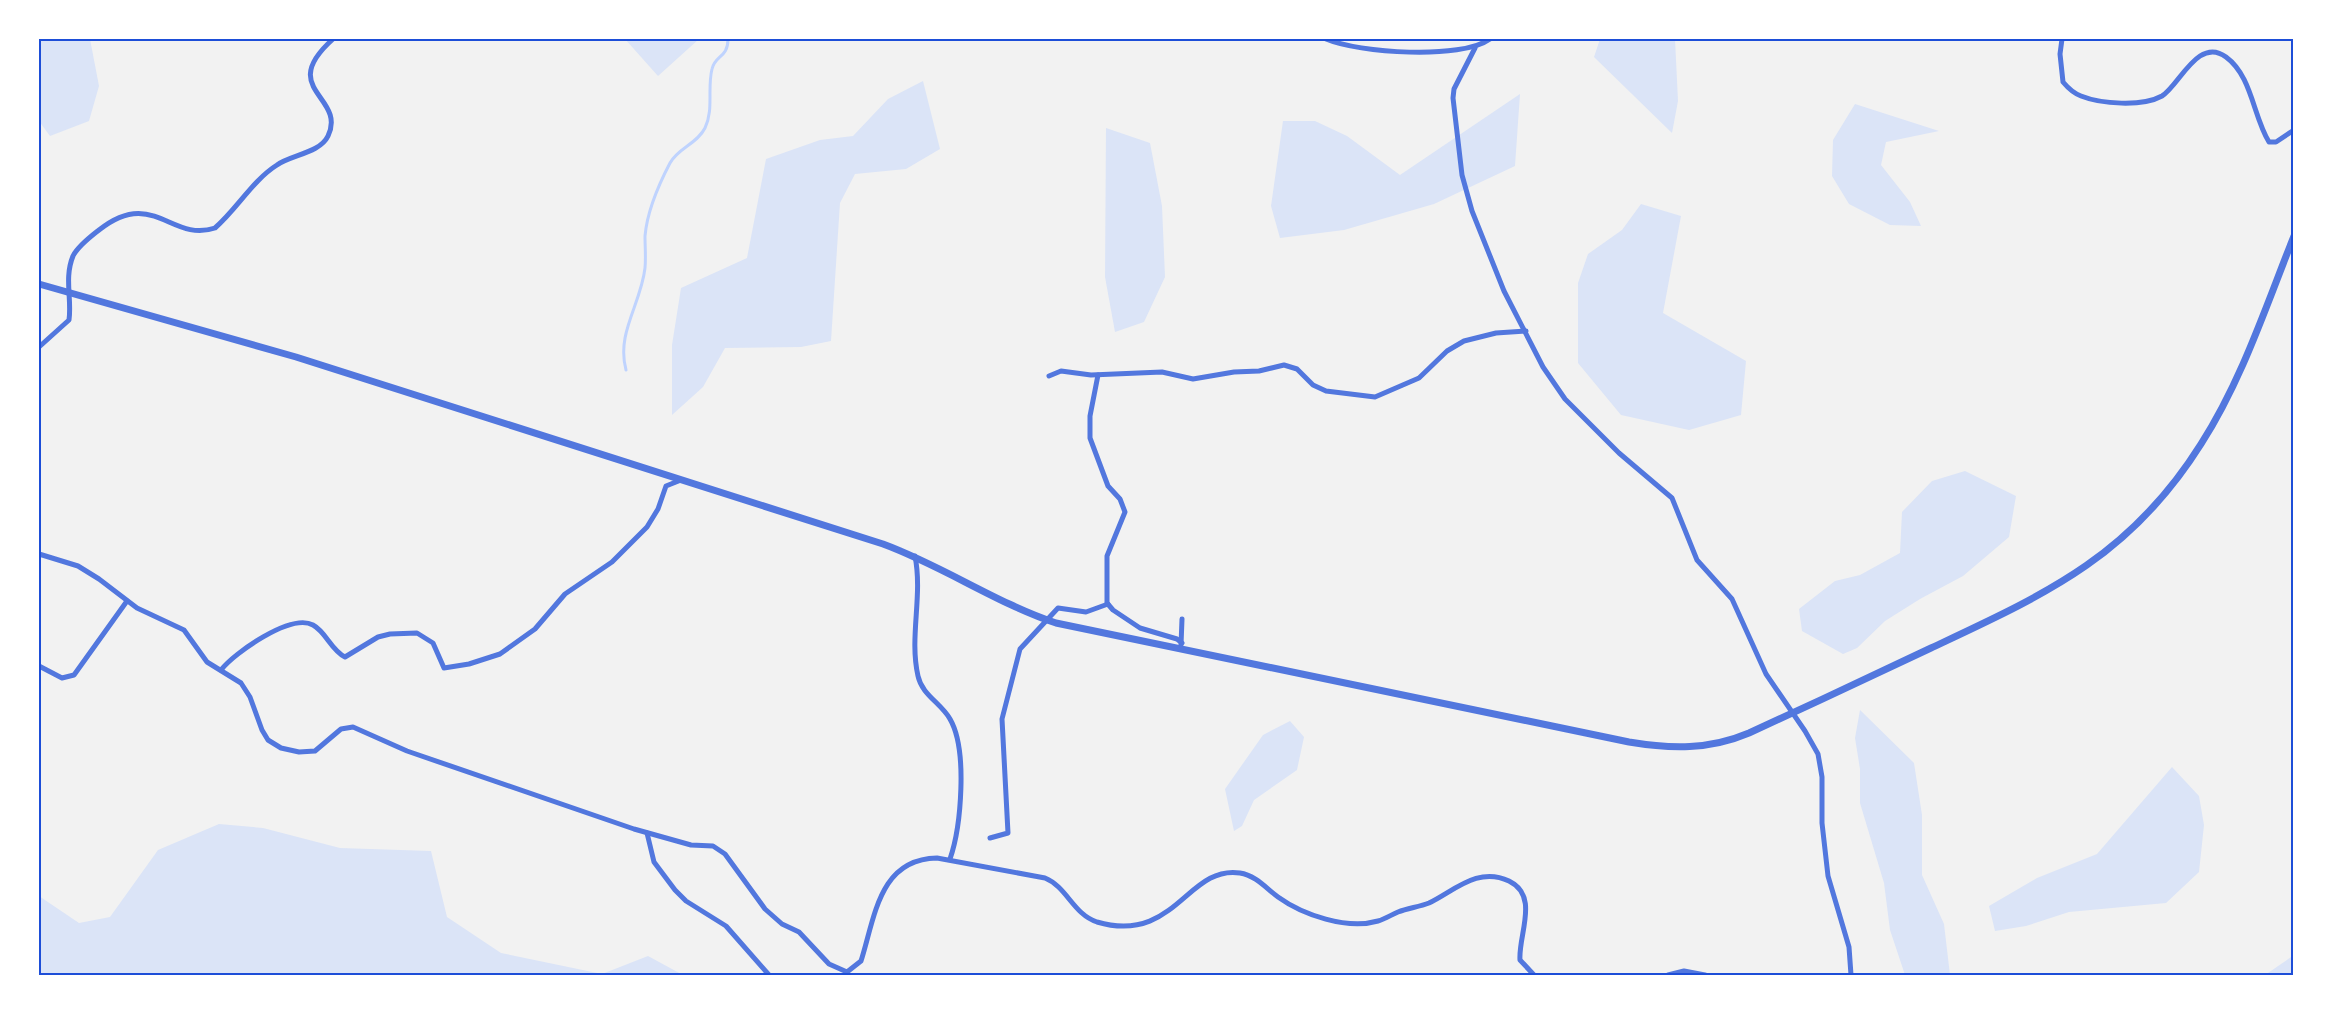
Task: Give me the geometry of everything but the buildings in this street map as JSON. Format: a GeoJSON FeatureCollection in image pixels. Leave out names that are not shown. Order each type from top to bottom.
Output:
{"type":"FeatureCollection","features":[{"type":"Feature","properties":{"kind":"street"},"geometry":{"type":"LineString","coordinates":[[39,347],[69,320],[69,272],[77,249],[97,231],[120,215],[142,212],[193,229],[204,231],[215,228],[268,171],[285,160],[322,143],[329,133],[331,123],[325,102],[312,85],[310,71],[316,56],[333,39]]}},
{"type":"Feature","properties":{"kind":"street"},"geometry":{"type":"LineString","coordinates":[[1326,39],[1365,50],[1398,51],[1475,48],[1490,39]]}},
{"type":"Feature","properties":{"kind":"street"},"geometry":{"type":"LineString","coordinates":[[2062,39],[2060,54],[2063,82],[2079,96],[2096,100],[2148,101],[2162,96],[2191,62],[2209,54],[2219,53],[2228,57],[2241,75],[2269,142],[2276,142],[2294,130]]}},
{"type":"Feature","properties":{"kind":"street"},"geometry":{"type":"LineString","coordinates":[[1475,48],[1454,89],[1453,98],[1462,175],[1486,251],[1543,367],[1565,399],[1619,453],[1672,498],[1697,560],[1732,599],[1759,661],[1812,743],[1821,765],[1822,823],[1828,876],[1848,947],[1851,975]]}},
{"type":"Feature","properties":{"kind":"street"},"geometry":{"type":"LineString","coordinates":[[39,284],[297,357],[915,556],[1040,617],[1661,747],[1685,748],[1721,744],[2042,595],[2082,570],[2131,531],[2182,471],[2214,423],[2237,376],[2294,236]]}},
{"type":"Feature","properties":{"kind":"street"},"geometry":{"type":"LineString","coordinates":[[1049,376],[1061,371],[1098,375],[1162,372],[1193,379],[1234,372],[1259,371],[1284,365],[1297,369],[1313,385],[1326,391],[1375,397],[1419,378],[1447,351],[1464,341],[1496,333],[1526,331]]}},
{"type":"Feature","properties":{"kind":"street"},"geometry":{"type":"LineString","coordinates":[[1098,375],[1090,416],[1090,438],[1108,486],[1120,499],[1125,512],[1107,556],[1108,604]]}},
{"type":"Feature","properties":{"kind":"street"},"geometry":{"type":"LineString","coordinates":[[221,670],[228,661],[261,637],[305,623],[317,628],[345,657],[378,637],[406,633],[426,636],[433,643],[444,668],[459,667],[500,654],[535,629],[571,589],[618,556],[647,527],[658,509],[666,486],[681,480]]}},
{"type":"Feature","properties":{"kind":"street"},"geometry":{"type":"LineString","coordinates":[[39,554],[78,566],[127,601],[152,616],[184,630],[207,662],[241,683],[250,697],[268,740],[281,748],[299,752],[315,751],[341,729],[353,727],[416,754],[647,833],[691,845],[713,846],[722,851],[772,915],[799,932],[829,964],[847,972],[861,961],[883,890],[898,870],[920,859],[950,859],[1050,880],[1073,906],[1088,918],[1126,927],[1142,926],[1200,885],[1233,872],[1253,878],[1288,904],[1313,916],[1330,921],[1369,922],[1425,904],[1472,879],[1496,877],[1513,883],[1526,903],[1520,960],[1534,975]]}},
{"type":"Feature","properties":{"kind":"street"},"geometry":{"type":"LineString","coordinates":[[915,556],[918,587],[917,673],[924,689],[949,717],[954,728],[961,763],[956,831],[950,859]]}},
{"type":"Feature","properties":{"kind":"street"},"geometry":{"type":"LineString","coordinates":[[39,666],[62,678],[74,675],[127,601]]}},
{"type":"Feature","properties":{"kind":"street"},"geometry":{"type":"LineString","coordinates":[[1108,604],[1140,628],[1177,639],[1181,646]]}},
{"type":"Feature","properties":{"kind":"street"},"geometry":{"type":"LineString","coordinates":[[990,838],[1008,833],[1002,719],[1020,649],[1036,629],[1058,608],[1086,612],[1108,604]]}},
{"type":"Feature","properties":{"kind":"street"},"geometry":{"type":"LineString","coordinates":[[1181,646],[1182,619]]}},
{"type":"Feature","properties":{"kind":"street"},"geometry":{"type":"LineString","coordinates":[[647,833],[654,862],[675,890],[686,901],[726,926],[769,975]]}},
{"type":"Feature","properties":{"kind":"street"},"geometry":{"type":"LineString","coordinates":[[1668,975],[1684,971],[1705,975]]}},
{"type":"Feature","properties":{"kind":"shaded area"},"geometry":{"type":"Polygon","coordinates":[[[39,39],[90,39],[99,86],[89,121],[50,136],[39,121],[39,39]]]}},
{"type":"Feature","properties":{"kind":"shaded area"},"geometry":{"type":"Polygon","coordinates":[[[625,39],[699,39],[658,76],[625,39]]]}},
{"type":"Feature","properties":{"kind":"shaded area"},"geometry":{"type":"Polygon","coordinates":[[[1600,39],[1675,39],[1678,101],[1672,133],[1594,57],[1600,39]]]}},
{"type":"Feature","properties":{"kind":"shaded area"},"geometry":{"type":"Polygon","coordinates":[[[923,81],[940,149],[906,169],[855,174],[840,203],[831,341],[801,347],[725,348],[703,387],[672,415],[672,345],[681,288],[747,258],[766,159],[820,140],[853,136],[888,99],[923,81]]]}},
{"type":"Feature","properties":{"kind":"shaded area"},"geometry":{"type":"Polygon","coordinates":[[[1520,94],[1515,166],[1434,204],[1344,230],[1280,238],[1271,206],[1283,121],[1315,121],[1347,136],[1400,175],[1520,94]]]}},
{"type":"Feature","properties":{"kind":"shaded area"},"geometry":{"type":"Polygon","coordinates":[[[1855,104],[1939,131],[1886,142],[1881,165],[1910,202],[1921,226],[1890,225],[1849,204],[1832,176],[1833,140],[1855,104]]]}},
{"type":"Feature","properties":{"kind":"shaded area"},"geometry":{"type":"Polygon","coordinates":[[[1106,128],[1150,143],[1162,206],[1165,277],[1144,322],[1115,332],[1105,277],[1106,128]]]}},
{"type":"Feature","properties":{"kind":"shaded area"},"geometry":{"type":"Polygon","coordinates":[[[1641,204],[1681,216],[1663,313],[1746,361],[1741,415],[1689,430],[1621,415],[1578,363],[1578,283],[1588,254],[1622,230],[1641,204]]]}},
{"type":"Feature","properties":{"kind":"shaded area"},"geometry":{"type":"Polygon","coordinates":[[[1965,471],[2016,496],[2009,537],[1963,576],[1885,621],[1857,648],[1843,654],[1802,631],[1799,609],[1835,581],[1860,575],[1900,553],[1902,512],[1932,481],[1965,471]]]}},
{"type":"Feature","properties":{"kind":"shaded area"},"geometry":{"type":"Polygon","coordinates":[[[1860,710],[1914,763],[1922,815],[1922,875],[1944,924],[1950,975],[1905,975],[1890,930],[1884,883],[1860,803],[1860,769],[1855,738],[1860,710]]]}},
{"type":"Feature","properties":{"kind":"shaded area"},"geometry":{"type":"Polygon","coordinates":[[[1290,721],[1304,737],[1297,770],[1254,800],[1242,826],[1234,831],[1225,789],[1263,735],[1290,721]]]}},
{"type":"Feature","properties":{"kind":"shaded area"},"geometry":{"type":"Polygon","coordinates":[[[2172,767],[2199,796],[2204,825],[2199,872],[2166,903],[2069,912],[2026,926],[1995,931],[1989,906],[2037,878],[2097,854],[2172,767]]]}},
{"type":"Feature","properties":{"kind":"shaded area"},"geometry":{"type":"Polygon","coordinates":[[[219,824],[263,828],[340,848],[431,851],[447,917],[501,953],[602,974],[648,956],[683,975],[39,975],[39,896],[79,923],[110,917],[158,850],[219,824]]]}},
{"type":"Feature","properties":{"kind":"shaded area"},"geometry":{"type":"Polygon","coordinates":[[[2294,955],[2294,975],[2265,975],[2294,955]]]}},
{"type":"Feature","properties":{"kind":"waterway"},"geometry":{"type":"LineString","coordinates":[[626,370],[624,344],[643,281],[645,236],[651,208],[673,158],[697,138],[705,128],[709,114],[712,69],[726,50],[728,39]]}}]}
